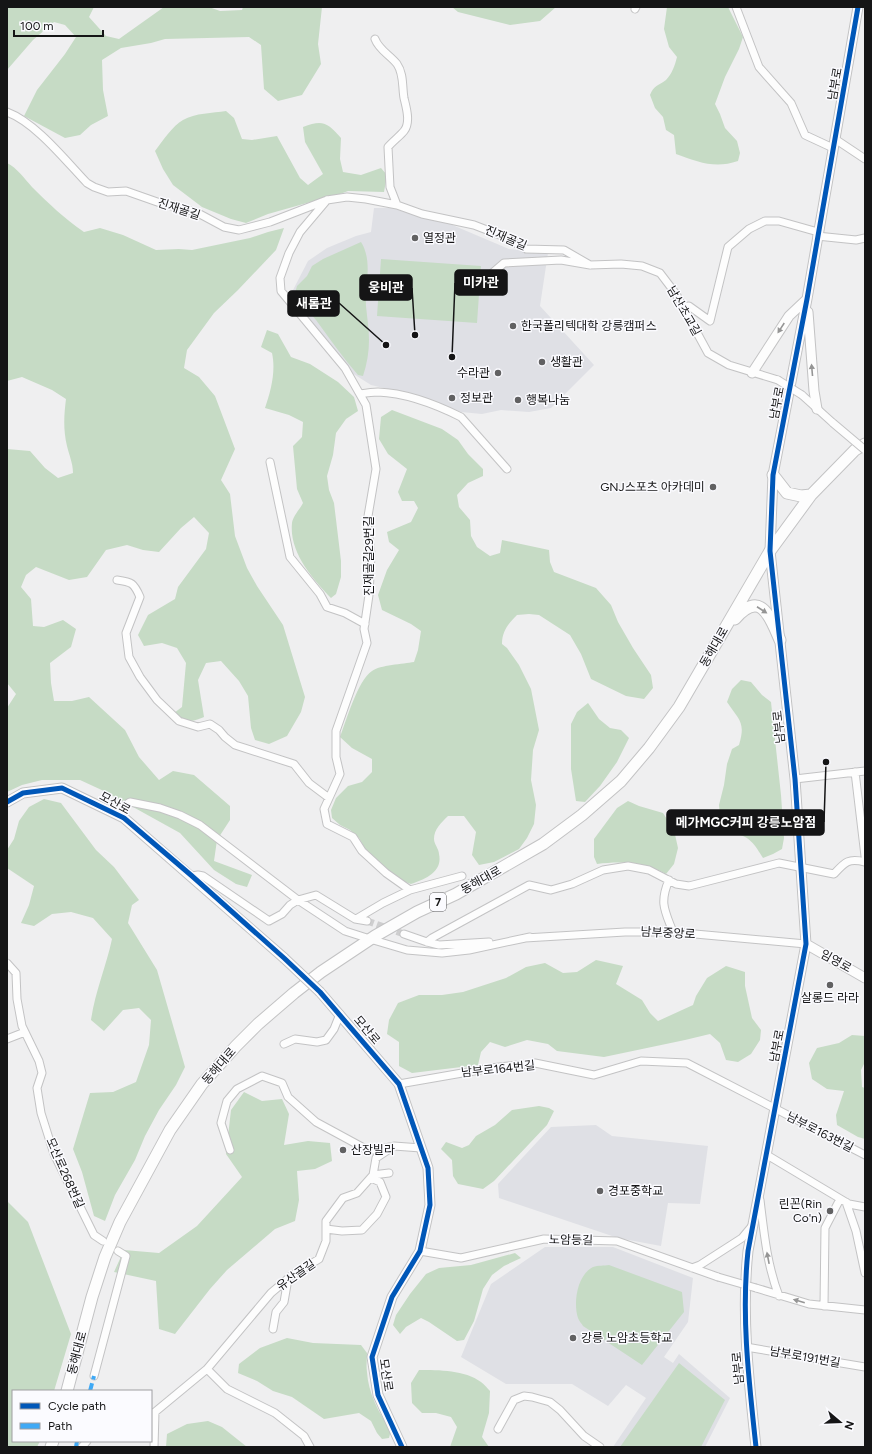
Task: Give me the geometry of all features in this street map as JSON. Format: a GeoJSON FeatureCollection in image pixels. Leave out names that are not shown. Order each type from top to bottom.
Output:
{"type":"FeatureCollection","features":[{"type":"Feature","properties":{"kind":"main road","name":"동해대로"},"geometry":{"type":"LineString","coordinates":[[67,1390],[92,1297],[105,1257],[124,1215],[170,1130],[202,1084],[258,1024],[321,972],[370,939],[416,912],[462,890],[543,844],[582,815],[621,781],[649,748],[679,707],[770,552],[811,495],[855,450],[865,444]]}},
{"type":"Feature","properties":{"kind":"main road"},"geometry":{"type":"LineString","coordinates":[[773,475],[787,493],[801,496],[811,495]]}},
{"type":"Feature","properties":{"kind":"main road"},"geometry":{"type":"LineString","coordinates":[[722,634],[743,610],[757,606],[764,609],[770,616],[780,640]]}},
{"type":"Feature","properties":{"kind":"street"},"geometry":{"type":"LineString","coordinates":[[736,7],[759,67],[791,103],[805,135],[834,144],[865,159]]}},
{"type":"Feature","properties":{"kind":"street","name":"남부로"},"geometry":{"type":"LineString","coordinates":[[756,1447],[746,1347],[746,1272],[748,1251],[806,944],[795,779],[770,552],[773,475],[807,299],[817,234],[858,7]]}},
{"type":"Feature","properties":{"kind":"street"},"geometry":{"type":"LineString","coordinates":[[375,39],[378,46],[398,65],[401,73],[404,98],[407,108],[405,131],[388,147],[390,187],[397,205]]}},
{"type":"Feature","properties":{"kind":"street","name":"진재골길"},"geometry":{"type":"LineString","coordinates":[[7,112],[15,115],[32,126],[87,183],[94,188],[108,192],[126,191],[163,204],[196,212],[212,222],[231,229],[241,230],[270,222],[327,200],[347,197],[397,205],[422,214],[474,225],[505,237],[526,249],[564,250],[590,265]]}},
{"type":"Feature","properties":{"kind":"street","name":"진재골길29번길"},"geometry":{"type":"LineString","coordinates":[[327,200],[300,232],[289,253],[280,278],[282,292],[345,368],[366,405],[376,469],[367,522],[371,554],[369,596],[364,629],[367,643],[336,731],[336,757],[340,774],[324,809],[327,824],[353,837],[362,851],[386,873],[410,890]]}},
{"type":"Feature","properties":{"kind":"street"},"geometry":{"type":"LineString","coordinates":[[683,307],[689,306],[710,321],[728,247],[749,229],[765,221],[779,221],[817,234],[856,240],[865,238]]}},
{"type":"Feature","properties":{"kind":"street","name":"남산초교길"},"geometry":{"type":"LineString","coordinates":[[486,289],[490,275],[504,263],[561,260],[590,265],[621,264],[642,266],[660,273],[676,294],[708,353],[729,365],[778,380],[802,395],[865,450]]}},
{"type":"Feature","properties":{"kind":"street"},"geometry":{"type":"LineString","coordinates":[[752,373],[789,316],[807,299]]}},
{"type":"Feature","properties":{"kind":"street"},"geometry":{"type":"LineString","coordinates":[[807,299],[814,391],[817,409]]}},
{"type":"Feature","properties":{"kind":"street"},"geometry":{"type":"LineString","coordinates":[[360,394],[377,392],[400,394],[461,417],[506,468]]}},
{"type":"Feature","properties":{"kind":"street"},"geometry":{"type":"LineString","coordinates":[[270,462],[290,558],[320,594],[327,607],[346,612],[365,624]]}},
{"type":"Feature","properties":{"kind":"street"},"geometry":{"type":"LineString","coordinates":[[117,580],[129,581],[136,587],[140,597],[126,633],[129,657],[140,677],[157,700],[179,722],[198,727],[210,724],[235,745],[294,764],[309,783],[329,798]]}},
{"type":"Feature","properties":{"kind":"street"},"geometry":{"type":"LineString","coordinates":[[795,779],[865,771]]}},
{"type":"Feature","properties":{"kind":"street"},"geometry":{"type":"LineString","coordinates":[[855,772],[865,856]]}},
{"type":"Feature","properties":{"kind":"street","name":"모산로"},"geometry":{"type":"LineString","coordinates":[[7,802],[23,793],[62,788],[124,818],[192,876],[320,992],[399,1084],[428,1168],[430,1205],[420,1251],[392,1297],[372,1357],[378,1395],[402,1447]]}},
{"type":"Feature","properties":{"kind":"street","name":"남부중앙로"},"geometry":{"type":"LineString","coordinates":[[114,813],[130,802],[180,814],[200,825],[298,900],[345,931],[370,939],[407,950],[442,953],[469,950],[530,937]]}},
{"type":"Feature","properties":{"kind":"street"},"geometry":{"type":"LineString","coordinates":[[427,942],[529,885],[551,890],[572,884],[603,870],[628,866],[649,870],[676,884],[689,886],[779,863],[834,874],[844,862],[854,859],[865,862]]}},
{"type":"Feature","properties":{"kind":"street"},"geometry":{"type":"LineString","coordinates":[[192,876],[203,876],[269,921],[282,914],[290,905],[298,900],[316,895],[355,920],[367,920]]}},
{"type":"Feature","properties":{"kind":"street"},"geometry":{"type":"LineString","coordinates":[[355,920],[383,903],[410,890],[462,876]]}},
{"type":"Feature","properties":{"kind":"street"},"geometry":{"type":"LineString","coordinates":[[669,880],[664,891],[663,907],[673,932]]}},
{"type":"Feature","properties":{"kind":"street","name":"남부중앙로"},"geometry":{"type":"LineString","coordinates":[[404,934],[438,945],[482,943],[530,937],[624,932],[673,932],[806,944]]}},
{"type":"Feature","properties":{"kind":"street","name":"임영로"},"geometry":{"type":"LineString","coordinates":[[806,944],[865,978]]}},
{"type":"Feature","properties":{"kind":"street","name":"모산로268번길"},"geometry":{"type":"LineString","coordinates":[[7,963],[16,973],[17,999],[22,1026],[39,1061],[42,1073],[37,1088],[41,1113],[54,1154],[94,1235],[103,1241]]}},
{"type":"Feature","properties":{"kind":"street","name":"모산로"},"geometry":{"type":"LineString","coordinates":[[284,1044],[295,1039],[317,1042],[326,1040],[334,1029],[340,1014]]}},
{"type":"Feature","properties":{"kind":"street"},"geometry":{"type":"LineString","coordinates":[[7,1039],[25,1032]]}},
{"type":"Feature","properties":{"kind":"street","name":"남부로164번길"},"geometry":{"type":"LineString","coordinates":[[399,1084],[491,1068],[535,1063],[594,1075],[641,1061],[687,1063],[775,1109]]}},
{"type":"Feature","properties":{"kind":"street"},"geometry":{"type":"LineString","coordinates":[[230,1150],[221,1123],[227,1101],[237,1089],[262,1076],[282,1083],[288,1097],[316,1122],[364,1148],[374,1150],[394,1146],[421,1148]]}},
{"type":"Feature","properties":{"kind":"street","name":"남부로163번길"},"geometry":{"type":"LineString","coordinates":[[775,1109],[865,1155]]}},
{"type":"Feature","properties":{"kind":"street","name":"유산골길"},"geometry":{"type":"LineString","coordinates":[[153,1413],[207,1369],[271,1293],[288,1279],[319,1259],[326,1241],[326,1221],[343,1198],[357,1193],[372,1176],[376,1158],[394,1146]]}},
{"type":"Feature","properties":{"kind":"street"},"geometry":{"type":"LineString","coordinates":[[766,1156],[843,1201],[849,1204],[865,1207]]}},
{"type":"Feature","properties":{"kind":"street"},"geometry":{"type":"LineString","coordinates":[[372,1176],[389,1173]]}},
{"type":"Feature","properties":{"kind":"street"},"geometry":{"type":"LineString","coordinates":[[326,1229],[342,1231],[362,1230],[376,1214],[386,1197],[380,1182],[372,1176]]}},
{"type":"Feature","properties":{"kind":"street"},"geometry":{"type":"LineString","coordinates":[[759,1196],[768,1258],[772,1277],[779,1296],[809,1304],[865,1310]]}},
{"type":"Feature","properties":{"kind":"street"},"geometry":{"type":"LineString","coordinates":[[843,1201],[856,1231],[865,1273]]}},
{"type":"Feature","properties":{"kind":"street"},"geometry":{"type":"LineString","coordinates":[[824,1306],[826,1228],[843,1201]]}},
{"type":"Feature","properties":{"kind":"street"},"geometry":{"type":"LineString","coordinates":[[692,1268],[700,1265],[742,1238],[753,1226]]}},
{"type":"Feature","properties":{"kind":"street","name":"노암등길"},"geometry":{"type":"LineString","coordinates":[[420,1251],[461,1258],[544,1239],[616,1241],[718,1277],[779,1296]]}},
{"type":"Feature","properties":{"kind":"street"},"geometry":{"type":"LineString","coordinates":[[94,1376],[126,1256],[118,1251]]}},
{"type":"Feature","properties":{"kind":"street"},"geometry":{"type":"LineString","coordinates":[[273,1330],[276,1312],[284,1302],[288,1279]]}},
{"type":"Feature","properties":{"kind":"street","name":"남부로191번길"},"geometry":{"type":"LineString","coordinates":[[746,1347],[865,1368]]}},
{"type":"Feature","properties":{"kind":"street"},"geometry":{"type":"LineString","coordinates":[[207,1369],[227,1390],[275,1413],[304,1436],[310,1447]]}},
{"type":"Feature","properties":{"kind":"street"},"geometry":{"type":"LineString","coordinates":[[498,1429],[514,1400],[524,1396],[532,1397],[550,1402],[560,1410],[584,1436],[600,1447]]}},
{"type":"Feature","properties":{"kind":"street"},"geometry":{"type":"LineString","coordinates":[[153,1413],[154,1447]]}},
{"type":"Feature","properties":{"kind":"shaded area"},"geometry":{"type":"Polygon","coordinates":[[[374,208],[393,208],[416,216],[450,224],[509,249],[548,253],[540,306],[594,365],[551,408],[529,412],[501,410],[482,414],[461,412],[409,394],[371,385],[352,373],[301,307],[293,290],[308,261],[327,248],[356,236],[371,232],[374,208]]]}},
{"type":"Feature","properties":{"kind":"shaded area","name":"경포중학교"},"geometry":{"type":"Polygon","coordinates":[[[596,1125],[612,1136],[708,1146],[700,1204],[668,1203],[661,1246],[618,1238],[499,1198],[498,1184],[551,1127],[596,1125]]]}},
{"type":"Feature","properties":{"kind":"shaded area","name":"강릉 노암초등학교"},"geometry":{"type":"Polygon","coordinates":[[[545,1247],[613,1247],[693,1278],[688,1322],[664,1357],[673,1363],[679,1354],[730,1398],[705,1447],[613,1447],[646,1398],[626,1385],[608,1406],[572,1384],[506,1384],[461,1357],[491,1284],[545,1247]]]}},
{"type":"Feature","properties":{"kind":"green space"},"geometry":{"type":"Polygon","coordinates":[[[7,7],[94,7],[89,17],[106,36],[119,39],[164,7],[209,7],[220,11],[242,10],[243,7],[322,7],[318,44],[321,64],[302,95],[278,101],[264,89],[261,45],[249,37],[165,39],[121,48],[102,60],[103,90],[108,116],[91,125],[80,135],[65,138],[24,116],[37,90],[65,54],[76,37],[65,25],[54,22],[33,40],[7,70],[7,7]]]}},
{"type":"Feature","properties":{"kind":"green space"},"geometry":{"type":"Polygon","coordinates":[[[452,7],[556,7],[540,21],[510,25],[458,12],[452,7]]]}},
{"type":"Feature","properties":{"kind":"green space"},"geometry":{"type":"Polygon","coordinates":[[[667,7],[728,7],[743,37],[715,104],[725,128],[737,141],[740,153],[738,161],[722,164],[707,164],[676,154],[674,135],[666,130],[663,117],[655,108],[650,95],[655,87],[668,78],[677,57],[669,47],[664,29],[667,7]]]}},
{"type":"Feature","properties":{"kind":"green space"},"geometry":{"type":"Polygon","coordinates":[[[226,111],[234,118],[242,139],[252,140],[277,136],[300,178],[308,185],[323,174],[305,142],[303,127],[316,123],[329,126],[341,138],[340,159],[343,172],[361,175],[381,168],[387,175],[384,192],[348,191],[332,197],[268,214],[246,223],[231,219],[202,207],[173,185],[163,169],[155,151],[179,122],[198,115],[226,111]]]}},
{"type":"Feature","properties":{"kind":"green space"},"geometry":{"type":"Polygon","coordinates":[[[7,163],[17,170],[57,211],[84,232],[100,228],[123,235],[156,250],[192,250],[250,238],[284,228],[276,250],[214,313],[187,350],[184,368],[199,377],[215,396],[235,449],[221,480],[230,494],[235,536],[247,568],[283,625],[305,697],[301,712],[287,736],[269,744],[255,740],[251,728],[248,696],[239,681],[221,661],[206,663],[198,680],[204,717],[191,721],[182,719],[174,713],[182,707],[186,663],[177,648],[162,643],[144,646],[138,635],[148,615],[175,599],[178,587],[206,549],[209,533],[194,517],[181,528],[159,552],[143,550],[127,545],[106,550],[87,577],[69,580],[36,567],[26,575],[21,587],[31,599],[33,626],[44,627],[63,620],[76,629],[71,647],[50,663],[54,701],[72,701],[89,697],[125,730],[139,757],[159,780],[173,771],[194,775],[230,806],[230,820],[217,840],[214,861],[252,875],[247,887],[236,884],[214,870],[180,833],[106,792],[80,780],[42,780],[22,785],[7,792],[7,708],[16,694],[7,683],[7,449],[30,451],[45,468],[58,478],[73,473],[64,428],[66,399],[52,390],[22,377],[7,381],[7,163]]]}},
{"type":"Feature","properties":{"kind":"green space"},"geometry":{"type":"Polygon","coordinates":[[[361,242],[365,249],[368,265],[366,306],[369,349],[363,376],[358,375],[352,369],[302,300],[295,293],[297,286],[307,276],[312,266],[323,259],[361,242]]]}},
{"type":"Feature","properties":{"kind":"green space"},"geometry":{"type":"Polygon","coordinates":[[[381,259],[481,266],[477,323],[377,316],[381,259]]]}},
{"type":"Feature","properties":{"kind":"green space"},"geometry":{"type":"Polygon","coordinates":[[[267,330],[278,334],[291,357],[310,364],[338,382],[354,397],[358,411],[346,419],[336,433],[333,455],[327,476],[329,490],[334,503],[341,561],[341,577],[336,594],[331,598],[316,582],[303,564],[294,544],[292,523],[295,515],[303,503],[297,489],[293,446],[302,437],[303,422],[289,415],[265,408],[271,388],[273,374],[272,353],[261,347],[267,330]]]}},
{"type":"Feature","properties":{"kind":"green space"},"geometry":{"type":"Polygon","coordinates":[[[392,410],[442,429],[458,440],[468,454],[483,469],[483,476],[468,483],[457,495],[459,507],[470,520],[471,536],[477,547],[490,556],[500,553],[502,540],[549,550],[550,562],[554,572],[596,588],[611,605],[618,622],[651,675],[653,688],[644,699],[626,696],[591,679],[581,654],[570,635],[539,615],[517,615],[505,631],[502,644],[507,648],[519,665],[531,689],[539,730],[533,750],[531,780],[536,805],[534,824],[527,838],[519,849],[494,862],[479,865],[472,855],[476,832],[464,816],[448,816],[438,826],[434,835],[434,841],[439,852],[440,860],[436,870],[422,880],[411,884],[400,880],[368,854],[359,838],[332,818],[331,810],[336,798],[348,786],[362,782],[372,772],[372,759],[352,748],[340,737],[357,692],[372,671],[386,666],[414,662],[418,650],[421,631],[411,624],[382,610],[378,595],[387,570],[399,550],[389,542],[387,532],[411,522],[418,508],[414,501],[402,501],[398,492],[407,469],[388,454],[379,439],[381,417],[392,410]]]}},
{"type":"Feature","properties":{"kind":"green space"},"geometry":{"type":"Polygon","coordinates":[[[741,680],[751,682],[762,695],[771,702],[784,838],[782,849],[763,858],[752,842],[745,837],[735,834],[720,816],[719,805],[727,764],[732,749],[739,745],[742,731],[738,717],[727,702],[732,689],[741,680]]]}},
{"type":"Feature","properties":{"kind":"green space"},"geometry":{"type":"Polygon","coordinates":[[[588,703],[599,719],[610,728],[621,730],[629,738],[617,762],[600,786],[585,802],[576,801],[571,769],[571,724],[577,712],[588,703]]]}},
{"type":"Feature","properties":{"kind":"green space"},"geometry":{"type":"Polygon","coordinates":[[[44,799],[61,803],[96,850],[114,867],[139,900],[132,905],[128,923],[157,970],[185,1067],[176,1085],[159,1110],[145,1136],[135,1160],[115,1195],[105,1221],[94,1216],[82,1172],[73,1149],[90,1093],[113,1092],[136,1082],[149,1045],[151,1020],[139,1008],[123,1010],[104,1031],[91,1020],[95,999],[112,939],[93,918],[71,912],[52,914],[34,926],[21,923],[29,905],[34,886],[7,868],[7,850],[14,839],[19,821],[29,807],[44,799]]]}},
{"type":"Feature","properties":{"kind":"green space"},"geometry":{"type":"Polygon","coordinates":[[[628,801],[663,813],[674,830],[678,848],[674,864],[666,874],[649,867],[632,863],[597,864],[594,857],[594,839],[617,808],[628,801]]]}},
{"type":"Feature","properties":{"kind":"green space"},"geometry":{"type":"Polygon","coordinates":[[[596,960],[623,966],[616,984],[642,1000],[650,1013],[658,1021],[693,1005],[696,996],[707,978],[726,966],[745,972],[745,986],[752,1018],[761,1030],[760,1040],[751,1054],[738,1062],[726,1060],[720,1043],[710,1034],[604,1057],[557,1051],[548,1044],[527,1040],[505,1047],[490,1042],[481,1052],[478,1065],[412,1073],[399,1066],[399,1042],[387,1034],[389,1020],[398,1003],[419,995],[442,995],[463,992],[506,978],[526,967],[545,963],[563,973],[577,972],[596,960]]]}},
{"type":"Feature","properties":{"kind":"green space"},"geometry":{"type":"Polygon","coordinates":[[[852,1035],[865,1036],[865,1062],[861,1070],[862,1087],[865,1088],[865,1139],[858,1137],[837,1125],[836,1115],[844,1091],[827,1089],[812,1079],[809,1063],[817,1048],[839,1043],[852,1035]]]}},
{"type":"Feature","properties":{"kind":"green space"},"geometry":{"type":"Polygon","coordinates":[[[244,1092],[262,1101],[282,1099],[289,1114],[284,1145],[308,1141],[330,1143],[332,1161],[315,1169],[297,1171],[299,1200],[295,1221],[275,1229],[227,1270],[210,1289],[175,1334],[159,1329],[156,1281],[114,1272],[124,1250],[159,1253],[197,1226],[242,1177],[226,1154],[231,1110],[244,1092]]]}},
{"type":"Feature","properties":{"kind":"green space"},"geometry":{"type":"Polygon","coordinates":[[[539,1106],[549,1108],[554,1111],[547,1125],[494,1181],[483,1189],[458,1184],[453,1176],[452,1160],[441,1149],[446,1142],[462,1148],[469,1145],[476,1136],[495,1125],[512,1110],[539,1106]]]}},
{"type":"Feature","properties":{"kind":"green space"},"geometry":{"type":"Polygon","coordinates":[[[7,1201],[28,1222],[71,1334],[54,1390],[12,1390],[12,1442],[40,1442],[37,1447],[7,1447],[7,1201]]]}},
{"type":"Feature","properties":{"kind":"green space"},"geometry":{"type":"Polygon","coordinates":[[[515,1253],[521,1258],[504,1266],[492,1275],[483,1289],[474,1321],[464,1340],[457,1341],[421,1318],[406,1327],[400,1334],[393,1325],[396,1315],[426,1274],[439,1268],[471,1265],[515,1253]]]}},
{"type":"Feature","properties":{"kind":"green space"},"geometry":{"type":"Polygon","coordinates":[[[609,1265],[682,1292],[684,1312],[642,1365],[583,1326],[578,1318],[576,1297],[583,1276],[593,1267],[609,1265]]]}},
{"type":"Feature","properties":{"kind":"green space"},"geometry":{"type":"Polygon","coordinates":[[[287,1338],[313,1343],[361,1345],[367,1353],[369,1387],[378,1410],[391,1430],[389,1438],[382,1439],[371,1421],[359,1413],[324,1419],[292,1397],[273,1391],[257,1381],[238,1373],[239,1364],[260,1348],[287,1338]]]}},
{"type":"Feature","properties":{"kind":"green space"},"geometry":{"type":"Polygon","coordinates":[[[679,1363],[725,1400],[701,1447],[620,1447],[679,1363]]]}},
{"type":"Feature","properties":{"kind":"green space"},"geometry":{"type":"Polygon","coordinates":[[[419,1370],[460,1373],[475,1378],[485,1385],[490,1391],[489,1413],[482,1437],[489,1447],[450,1447],[457,1427],[451,1417],[436,1413],[422,1413],[412,1403],[411,1383],[419,1370]]]}},
{"type":"Feature","properties":{"kind":"green space"},"geometry":{"type":"Polygon","coordinates":[[[208,1421],[222,1427],[247,1447],[166,1447],[167,1434],[187,1424],[208,1421]]]}},
{"type":"Feature","properties":{"kind":"tunnel"},"geometry":{"type":"LineString","coordinates":[[367,921],[404,934]]}},
{"type":"Feature","properties":{"kind":"marked path"},"geometry":{"type":"LineString","coordinates":[[90,1390],[94,1376]]}},
{"type":"Feature","properties":{"kind":"marked path"},"geometry":{"type":"LineString","coordinates":[[76,1447],[77,1442]]}},
{"type":"Feature","properties":{"kind":"cycle path"},"geometry":{"type":"LineString","coordinates":[[756,1447],[747,1349],[745,1300],[748,1251],[806,944],[795,779],[770,551],[773,475],[807,299],[858,7]]}},
{"type":"Feature","properties":{"kind":"cycle path"},"geometry":{"type":"LineString","coordinates":[[7,802],[23,793],[62,788],[124,818],[192,876],[320,992],[399,1084],[428,1168],[430,1205],[420,1251],[392,1297],[372,1357],[378,1395],[402,1447]]}},
{"type":"Feature","properties":{"kind":"place","name":"열정관"},"geometry":{"type":"Point","coordinates":[415,238]}},
{"type":"Feature","properties":{"kind":"place","name":"한국폴리텍대학 강릉캠퍼스"},"geometry":{"type":"Point","coordinates":[513,326]}},
{"type":"Feature","properties":{"kind":"place","name":"웅비관"},"geometry":{"type":"Point","coordinates":[415,335]}},
{"type":"Feature","properties":{"kind":"place","name":"새롬관"},"geometry":{"type":"Point","coordinates":[386,345]}},
{"type":"Feature","properties":{"kind":"place","name":"미카관"},"geometry":{"type":"Point","coordinates":[452,357]}},
{"type":"Feature","properties":{"kind":"place","name":"생활관"},"geometry":{"type":"Point","coordinates":[542,362]}},
{"type":"Feature","properties":{"kind":"place","name":"수라관"},"geometry":{"type":"Point","coordinates":[498,373]}},
{"type":"Feature","properties":{"kind":"place","name":"정보관"},"geometry":{"type":"Point","coordinates":[452,398]}},
{"type":"Feature","properties":{"kind":"place","name":"행복나눔"},"geometry":{"type":"Point","coordinates":[518,400]}},
{"type":"Feature","properties":{"kind":"place","name":"GNJ스포츠 아카데미"},"geometry":{"type":"Point","coordinates":[713,487]}},
{"type":"Feature","properties":{"kind":"place","name":"메가MGC커피 강릉노암점"},"geometry":{"type":"Point","coordinates":[826,762]}},
{"type":"Feature","properties":{"kind":"place","name":"살롱드 라라"},"geometry":{"type":"Point","coordinates":[830,985]}},
{"type":"Feature","properties":{"kind":"place","name":"산장빌라"},"geometry":{"type":"Point","coordinates":[343,1150]}},
{"type":"Feature","properties":{"kind":"place","name":"경포중학교"},"geometry":{"type":"Point","coordinates":[600,1191]}},
{"type":"Feature","properties":{"kind":"place","name":"린꼰(Rin Co'n)"},"geometry":{"type":"Point","coordinates":[830,1211]}},
{"type":"Feature","properties":{"kind":"place","name":"강릉 노암초등학교"},"geometry":{"type":"Point","coordinates":[573,1338]}}]}
